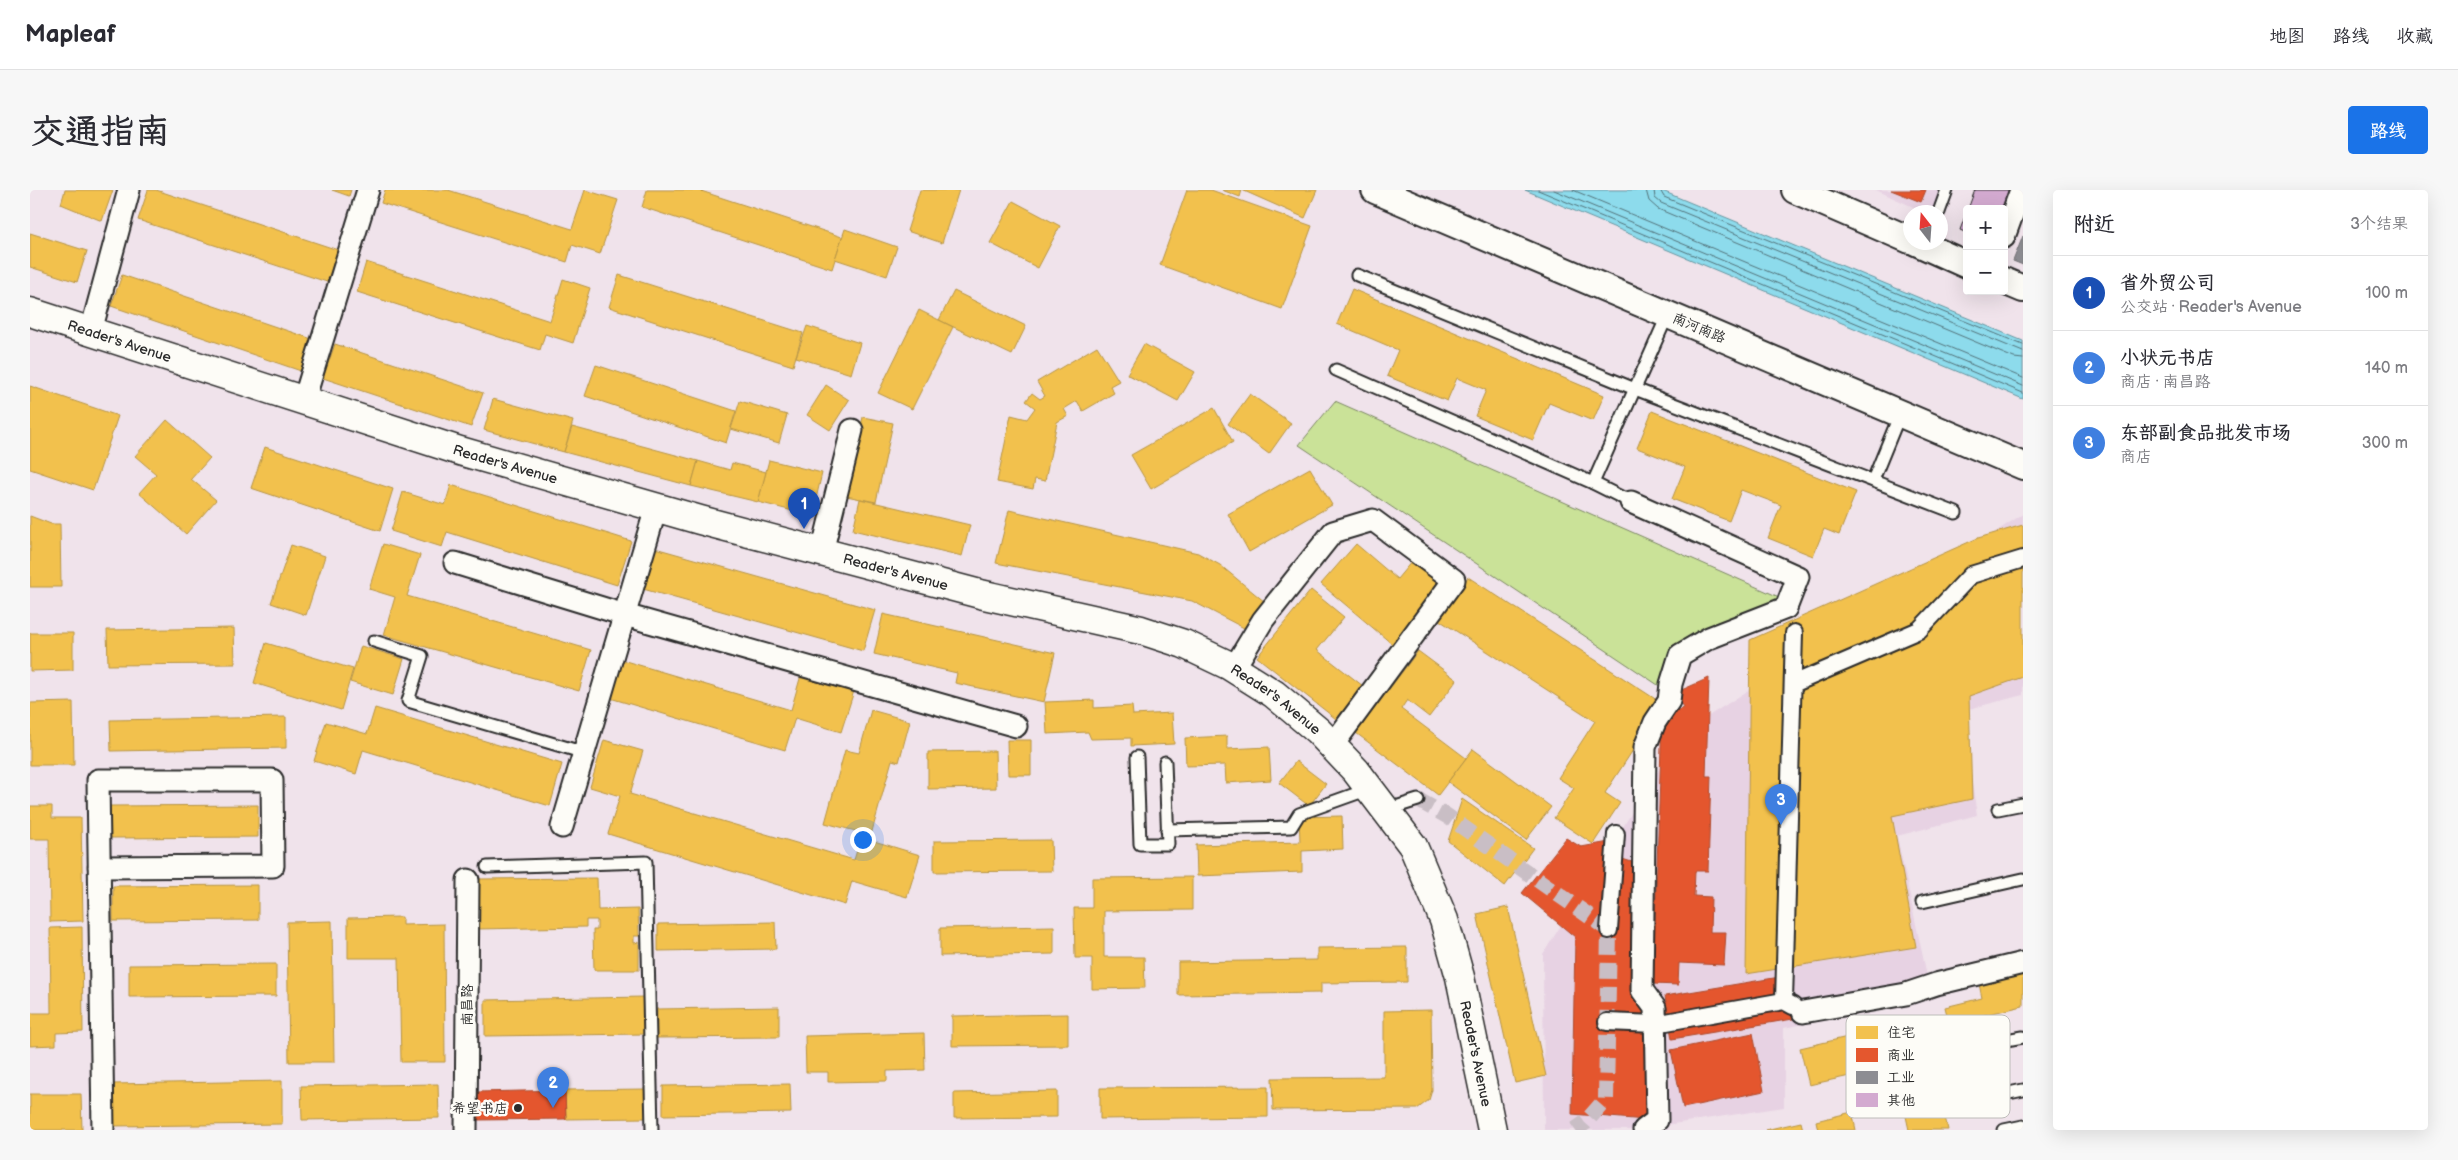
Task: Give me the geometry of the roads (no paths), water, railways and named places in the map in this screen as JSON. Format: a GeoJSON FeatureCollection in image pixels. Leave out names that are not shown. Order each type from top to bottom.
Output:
{"type":"FeatureCollection","features":[{"type":"Feature","properties":{"kind":"main road","name":"Reader's Avenue"},"geometry":{"type":"LineString","coordinates":[[30,312],[460,451],[656,508],[980,594],[1141,630],[1184,644],[1234,668],[1274,694],[1332,746],[1378,800],[1413,846],[1444,920],[1460,977],[1492,1130]]}},
{"type":"Feature","properties":{"kind":"street"},"geometry":{"type":"LineString","coordinates":[[90,331],[129,190]]}},
{"type":"Feature","properties":{"kind":"street"},"geometry":{"type":"LineString","coordinates":[[304,400],[368,190]]}},
{"type":"Feature","properties":{"kind":"street","name":"南河南路"},"geometry":{"type":"LineString","coordinates":[[1375,190],[2023,466]]}},
{"type":"Feature","properties":{"kind":"street"},"geometry":{"type":"LineString","coordinates":[[1795,190],[1903,235]]}},
{"type":"Feature","properties":{"kind":"street"},"geometry":{"type":"LineString","coordinates":[[2008,226],[2021,190]]}},
{"type":"Feature","properties":{"kind":"street"},"geometry":{"type":"LineString","coordinates":[[1936,250],[1963,262]]}},
{"type":"Feature","properties":{"kind":"street"},"geometry":{"type":"LineString","coordinates":[[2008,283],[2023,289]]}},
{"type":"Feature","properties":{"kind":"street"},"geometry":{"type":"LineString","coordinates":[[822,552],[852,430]]}},
{"type":"Feature","properties":{"kind":"street"},"geometry":{"type":"LineString","coordinates":[[1630,502],[1798,577],[1786,608],[1709,638],[1680,655],[1671,684],[1669,701],[1655,722],[1645,747],[1642,990],[1655,1008],[1657,1120],[1644,1130]]}},
{"type":"Feature","properties":{"kind":"street"},"geometry":{"type":"LineString","coordinates":[[562,827],[656,508]]}},
{"type":"Feature","properties":{"kind":"street"},"geometry":{"type":"LineString","coordinates":[[1234,668],[1263,620],[1333,532],[1373,520],[1454,580],[1332,746]]}},
{"type":"Feature","properties":{"kind":"street"},"geometry":{"type":"LineString","coordinates":[[1793,684],[1919,630],[1970,575],[2023,559]]}},
{"type":"Feature","properties":{"kind":"street"},"geometry":{"type":"LineString","coordinates":[[455,562],[625,615],[1016,726]]}},
{"type":"Feature","properties":{"kind":"street"},"geometry":{"type":"LineString","coordinates":[[1784,1001],[1794,633]]}},
{"type":"Feature","properties":{"kind":"street"},"geometry":{"type":"LineString","coordinates":[[98,867],[273,866],[272,780],[98,780],[98,867],[104,1130]]}},
{"type":"Feature","properties":{"kind":"street"},"geometry":{"type":"LineString","coordinates":[[1609,930],[1616,834]]}},
{"type":"Feature","properties":{"kind":"street","name":"南昌路"},"geometry":{"type":"LineString","coordinates":[[466,1130],[468,880]]}},
{"type":"Feature","properties":{"kind":"street"},"geometry":{"type":"LineString","coordinates":[[1607,1022],[1655,1024],[1784,1001],[1803,1012],[1906,994],[1936,984],[2023,963]]}},
{"type":"Feature","properties":{"kind":"lane"},"geometry":{"type":"LineString","coordinates":[[1942,205],[1947,190]]}},
{"type":"Feature","properties":{"kind":"lane"},"geometry":{"type":"LineString","coordinates":[[1357,275],[1634,389],[1956,513]]}},
{"type":"Feature","properties":{"kind":"lane"},"geometry":{"type":"LineString","coordinates":[[1593,483],[1668,314]]}},
{"type":"Feature","properties":{"kind":"lane"},"geometry":{"type":"LineString","coordinates":[[1336,370],[1593,483],[1630,502]]}},
{"type":"Feature","properties":{"kind":"lane"},"geometry":{"type":"LineString","coordinates":[[1873,480],[1900,414]]}},
{"type":"Feature","properties":{"kind":"lane"},"geometry":{"type":"LineString","coordinates":[[374,642],[422,656],[408,701],[585,753]]}},
{"type":"Feature","properties":{"kind":"lane"},"geometry":{"type":"LineString","coordinates":[[1137,757],[1140,844],[1168,844],[1165,762]]}},
{"type":"Feature","properties":{"kind":"lane"},"geometry":{"type":"LineString","coordinates":[[1167,830],[1291,827],[1299,814],[1378,800],[1418,800]]}},
{"type":"Feature","properties":{"kind":"lane"},"geometry":{"type":"LineString","coordinates":[[1998,809],[2023,804]]}},
{"type":"Feature","properties":{"kind":"lane"},"geometry":{"type":"LineString","coordinates":[[487,866],[646,862],[652,1130]]}},
{"type":"Feature","properties":{"kind":"lane"},"geometry":{"type":"LineString","coordinates":[[1922,902],[2023,879]]}},
{"type":"Feature","properties":{"kind":"lane"},"geometry":{"type":"LineString","coordinates":[[2010,1039],[2023,1037]]}},
{"type":"Feature","properties":{"kind":"lane"},"geometry":{"type":"LineString","coordinates":[[2010,1093],[2023,1090]]}},
{"type":"Feature","properties":{"kind":"lane"},"geometry":{"type":"LineString","coordinates":[[2004,1130],[2023,1126]]}},
{"type":"Feature","properties":{"kind":"water"},"geometry":{"type":"Polygon","coordinates":[[[1525,190],[1660,190],[2023,341],[2023,399],[1525,190]]]}},
{"type":"Feature","properties":{"kind":"tunnel"},"geometry":{"type":"LineString","coordinates":[[1418,800],[1447,816],[1609,930],[1606,1099],[1585,1123],[1575,1130]]}},
{"type":"Feature","properties":{"kind":"place","name":"省外贸公司"},"geometry":{"type":"Point","coordinates":[804,529]}},
{"type":"Feature","properties":{"kind":"place","name":"东部副食品批发市场"},"geometry":{"type":"Point","coordinates":[1781,825]}},
{"type":"Feature","properties":{"kind":"place","name":"希望书店"},"geometry":{"type":"Point","coordinates":[518,1108]}},
{"type":"Feature","properties":{"kind":"place","name":"小状元书店"},"geometry":{"type":"Point","coordinates":[553,1108]}}]}
